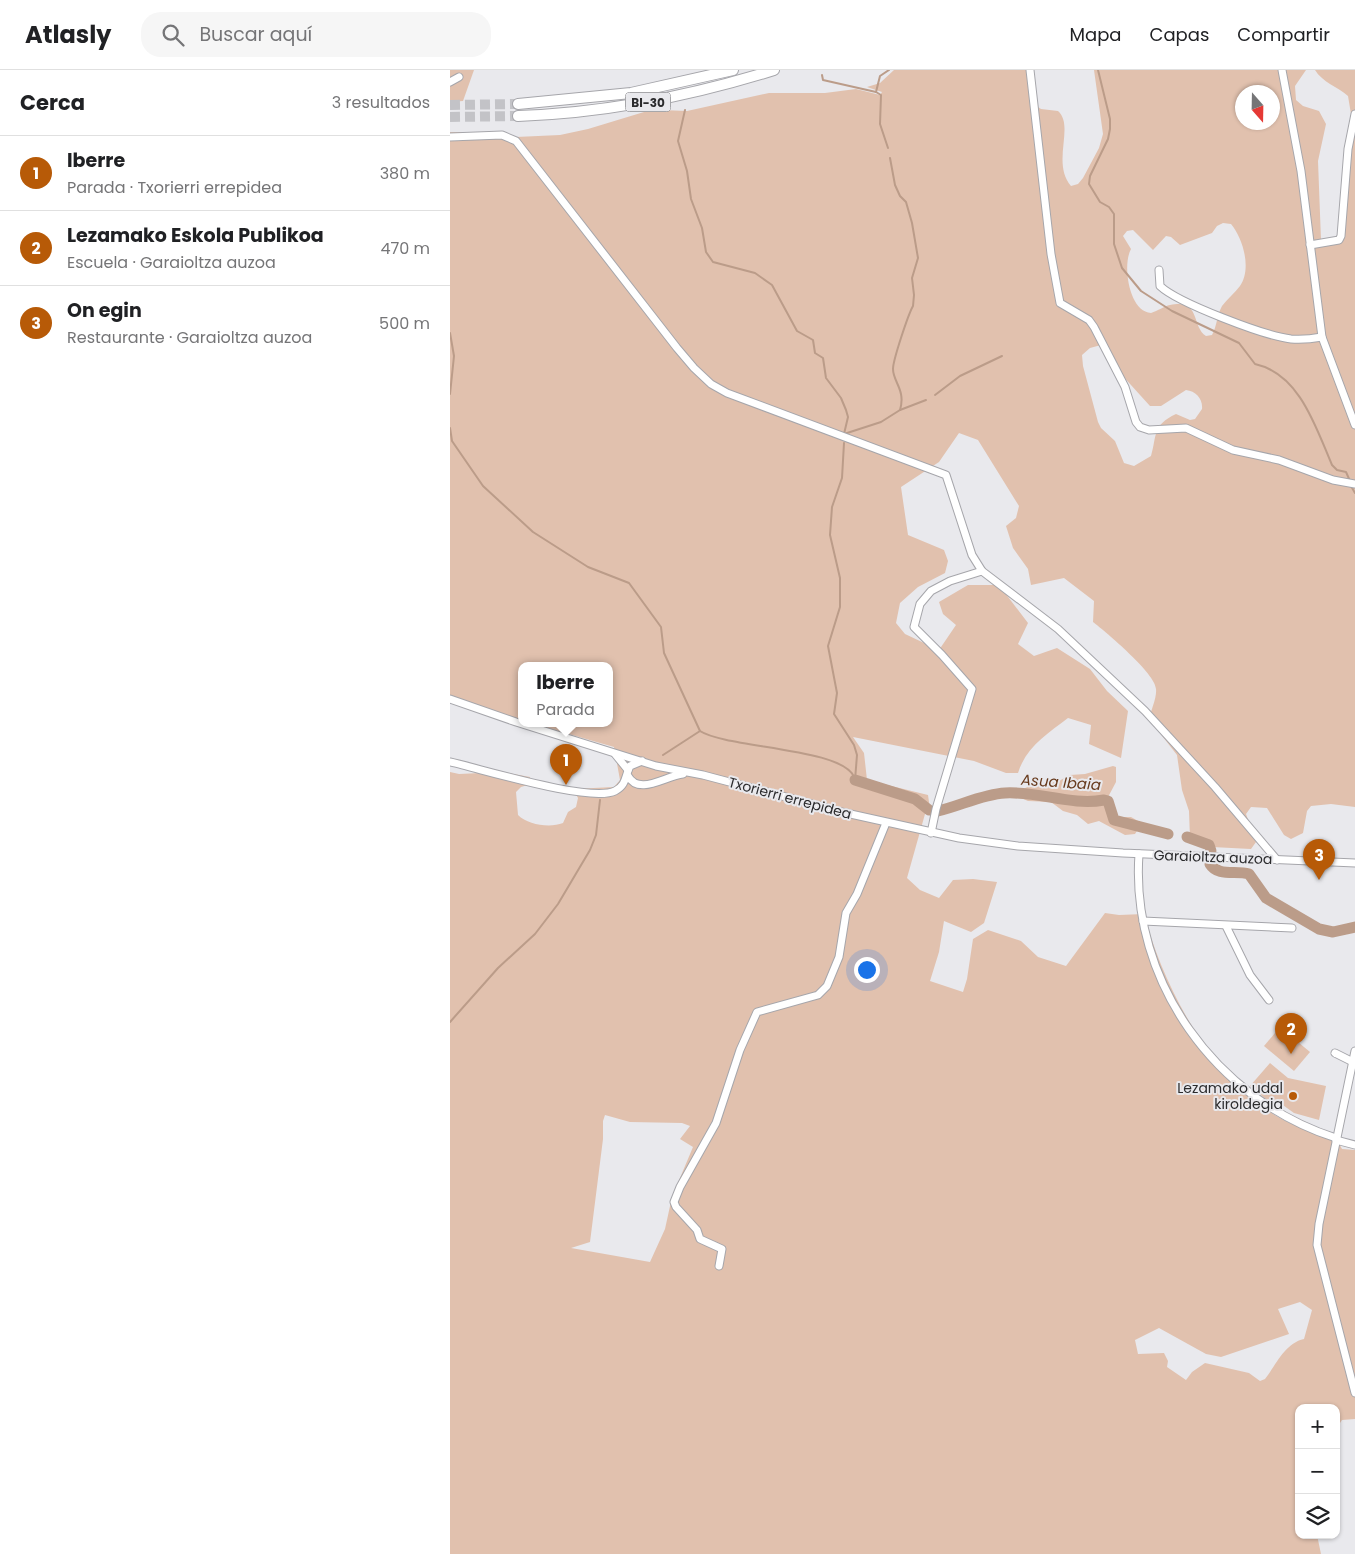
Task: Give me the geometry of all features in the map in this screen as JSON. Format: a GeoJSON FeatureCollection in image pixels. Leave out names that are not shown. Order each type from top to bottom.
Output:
{"type":"FeatureCollection","features":[{"type":"Feature","properties":{"kind":"highway","name":"BI-30"},"geometry":{"type":"LineString","coordinates":[[518,104],[631,93],[733,70]]}},
{"type":"Feature","properties":{"kind":"highway","name":"BI-30"},"geometry":{"type":"LineString","coordinates":[[518,116],[581,111],[651,102],[715,88],[774,70]]}},
{"type":"Feature","properties":{"kind":"street"},"geometry":{"type":"LineString","coordinates":[[1030,70],[1051,254],[1060,303],[1089,320],[1094,327],[1125,387],[1136,422],[1140,427],[1149,430],[1186,428],[1233,450],[1279,460],[1333,480],[1351,483]]}},
{"type":"Feature","properties":{"kind":"street"},"geometry":{"type":"LineString","coordinates":[[1282,70],[1301,171],[1322,337],[1355,425]]}},
{"type":"Feature","properties":{"kind":"street"},"geometry":{"type":"LineString","coordinates":[[450,82],[459,77]]}},
{"type":"Feature","properties":{"kind":"street"},"geometry":{"type":"LineString","coordinates":[[1310,244],[1338,240],[1341,236],[1348,148],[1355,114]]}},
{"type":"Feature","properties":{"kind":"street"},"geometry":{"type":"LineString","coordinates":[[450,137],[502,135],[516,141],[677,348],[711,384],[748,402],[946,475],[972,555],[982,571],[1058,630],[1145,711],[1209,780],[1277,860]]}},
{"type":"Feature","properties":{"kind":"street"},"geometry":{"type":"LineString","coordinates":[[1159,270],[1160,286],[1167,293],[1187,304],[1278,337],[1304,340],[1322,337]]}},
{"type":"Feature","properties":{"kind":"street"},"geometry":{"type":"LineString","coordinates":[[931,833],[936,809],[972,689],[959,672],[914,627],[913,622],[919,613],[920,604],[938,586],[982,571]]}},
{"type":"Feature","properties":{"kind":"street","name":"Txorierri errepidea"},"geometry":{"type":"LineString","coordinates":[[450,699],[518,722]]}},
{"type":"Feature","properties":{"kind":"street","name":"Txorierri errepidea"},"geometry":{"type":"LineString","coordinates":[[534,727],[656,766],[931,833],[1018,846],[1139,854]]}},
{"type":"Feature","properties":{"kind":"street"},"geometry":{"type":"LineString","coordinates":[[615,754],[628,773],[631,782],[640,786],[690,773]]}},
{"type":"Feature","properties":{"kind":"street"},"geometry":{"type":"LineString","coordinates":[[450,762],[553,787],[601,794],[618,789],[634,762],[642,760]]}},
{"type":"Feature","properties":{"kind":"street"},"geometry":{"type":"LineString","coordinates":[[656,766],[661,772],[660,780]]}},
{"type":"Feature","properties":{"kind":"street"},"geometry":{"type":"LineString","coordinates":[[720,1266],[722,1249],[700,1239],[693,1225],[676,1207],[674,1202],[680,1187],[702,1151],[716,1123],[740,1050],[757,1012],[818,995],[834,974],[839,957],[846,913],[857,894],[886,823]]}},
{"type":"Feature","properties":{"kind":"street","name":"Garaioltza auzoa"},"geometry":{"type":"LineString","coordinates":[[1355,863],[1139,854],[1138,881],[1143,921],[1152,955],[1166,990],[1191,1034],[1208,1055],[1262,1103],[1289,1120],[1355,1145]]}},
{"type":"Feature","properties":{"kind":"street"},"geometry":{"type":"LineString","coordinates":[[1143,921],[1292,928]]}},
{"type":"Feature","properties":{"kind":"street"},"geometry":{"type":"LineString","coordinates":[[1226,926],[1250,975],[1269,1000]]}},
{"type":"Feature","properties":{"kind":"street"},"geometry":{"type":"LineString","coordinates":[[1355,1051],[1354,1063],[1336,1139],[1317,1245],[1355,1393]]}},
{"type":"Feature","properties":{"kind":"street"},"geometry":{"type":"LineString","coordinates":[[1335,1053],[1354,1063]]}},
{"type":"Feature","properties":{"kind":"shaded area"},"geometry":{"type":"Polygon","coordinates":[[[450,70],[474,70],[463,101],[450,102],[450,70]]]}},
{"type":"Feature","properties":{"kind":"shaded area"},"geometry":{"type":"Polygon","coordinates":[[[894,70],[1029,70],[1035,105],[1041,109],[1058,111],[1063,118],[1063,167],[1065,177],[1071,186],[1078,184],[1083,178],[1099,148],[1103,134],[1094,70],[1306,70],[1295,86],[1296,100],[1303,106],[1319,111],[1326,124],[1318,161],[1321,240],[1339,237],[1352,120],[1348,96],[1322,78],[1315,70],[1355,70],[1355,807],[1331,804],[1311,806],[1307,811],[1303,833],[1291,839],[1284,835],[1267,808],[1251,807],[1246,814],[1256,842],[1251,849],[1212,847],[1190,838],[1189,811],[1182,790],[1177,755],[1149,719],[1156,696],[1154,682],[1129,654],[1093,622],[1094,601],[1064,578],[1031,585],[1028,569],[1013,548],[1006,526],[1016,518],[1019,506],[978,440],[959,433],[939,462],[901,487],[908,535],[944,550],[948,561],[945,573],[918,587],[900,603],[896,623],[905,634],[939,650],[956,625],[943,614],[939,602],[968,585],[999,585],[1028,623],[1018,644],[1034,656],[1057,648],[1090,669],[1107,691],[1128,711],[1121,758],[1089,744],[1091,725],[1068,718],[1032,748],[1018,773],[1006,773],[974,761],[853,737],[864,753],[867,780],[928,795],[930,809],[925,814],[907,878],[920,890],[939,898],[953,880],[973,879],[997,882],[984,923],[971,932],[944,921],[939,952],[930,981],[963,992],[967,979],[973,939],[988,930],[1021,941],[1038,957],[1066,966],[1105,913],[1119,915],[1144,914],[1153,944],[1180,1005],[1198,1036],[1218,1064],[1241,1089],[1267,1110],[1294,1125],[1335,1136],[1342,1149],[1355,1150],[1355,1419],[1342,1420],[1340,1423],[1340,1404],[1295,1404],[1295,1539],[1318,1539],[1321,1554],[450,1554],[450,772],[459,774],[502,772],[530,777],[531,784],[521,787],[516,792],[518,815],[527,821],[546,825],[563,823],[568,812],[576,807],[578,798],[573,789],[614,787],[620,780],[614,747],[544,727],[613,727],[613,662],[518,662],[518,719],[450,696],[450,132],[494,132],[516,137],[560,135],[588,129],[644,112],[661,110],[687,111],[769,93],[825,93],[856,89],[880,95],[882,92],[867,87],[880,83],[894,70]],[[1223,223],[1217,226],[1212,233],[1180,245],[1171,237],[1166,236],[1153,250],[1133,230],[1127,231],[1123,236],[1131,249],[1127,266],[1129,287],[1137,305],[1143,311],[1151,313],[1165,306],[1187,305],[1194,314],[1201,332],[1206,336],[1212,335],[1222,306],[1244,279],[1246,263],[1242,245],[1231,224],[1223,223]],[[1101,345],[1090,348],[1082,355],[1083,366],[1098,422],[1101,428],[1115,441],[1124,463],[1134,466],[1151,456],[1157,432],[1163,422],[1176,414],[1190,420],[1195,419],[1202,409],[1198,396],[1186,390],[1161,406],[1150,406],[1121,374],[1101,345]],[[605,1115],[590,1242],[571,1248],[650,1262],[665,1229],[672,1197],[693,1147],[680,1139],[690,1126],[682,1123],[630,1122],[605,1115]],[[1300,1302],[1278,1309],[1289,1334],[1221,1357],[1206,1354],[1159,1328],[1135,1340],[1138,1354],[1164,1353],[1168,1361],[1167,1367],[1186,1380],[1192,1372],[1205,1363],[1249,1373],[1260,1381],[1265,1379],[1281,1355],[1291,1345],[1304,1339],[1312,1310],[1300,1302]]]}},
{"type":"Feature","properties":{"kind":"shaded area"},"geometry":{"type":"Polygon","coordinates":[[[1113,766],[1116,767],[1116,782],[1107,799],[1111,802],[1114,817],[1131,817],[1138,821],[1140,826],[1135,834],[1125,835],[1099,821],[1088,824],[1077,815],[1063,811],[1051,802],[1028,801],[1014,795],[1036,783],[1057,782],[1070,775],[1085,774],[1113,766]]]}},
{"type":"Feature","properties":{"kind":"shaded area"},"geometry":{"type":"Polygon","coordinates":[[[1280,1027],[1310,1052],[1294,1071],[1264,1046],[1280,1027]]]}},
{"type":"Feature","properties":{"kind":"shaded area","name":"Lezamako udal kiroldegia"},"geometry":{"type":"Polygon","coordinates":[[[1270,1063],[1288,1078],[1326,1086],[1319,1120],[1294,1113],[1280,1103],[1272,1104],[1250,1086],[1270,1063]]]}},
{"type":"Feature","properties":{"kind":"waterway"},"geometry":{"type":"LineString","coordinates":[[888,148],[880,124],[881,95],[876,92],[880,76],[889,70]]}},
{"type":"Feature","properties":{"kind":"waterway"},"geometry":{"type":"LineString","coordinates":[[1098,70],[1110,119],[1110,129],[1108,139],[1090,176],[1089,184],[1100,202],[1109,207],[1114,214],[1114,244],[1122,268],[1141,291],[1172,311],[1239,343],[1255,364],[1271,370],[1284,379],[1304,404],[1332,465],[1337,470],[1346,472],[1350,481]]}},
{"type":"Feature","properties":{"kind":"waterway"},"geometry":{"type":"LineString","coordinates":[[822,75],[823,80],[876,92]]}},
{"type":"Feature","properties":{"kind":"waterway"},"geometry":{"type":"LineString","coordinates":[[685,110],[678,141],[687,171],[691,199],[702,228],[706,252],[713,262],[755,273],[772,285],[797,331],[813,340],[815,353],[823,358],[826,378],[841,398],[848,417],[844,434]]}},
{"type":"Feature","properties":{"kind":"waterway"},"geometry":{"type":"LineString","coordinates":[[844,434],[881,422],[900,410],[901,397],[893,369],[901,338],[913,306],[912,278],[918,258],[912,223],[906,202],[900,196],[895,185],[890,158]]}},
{"type":"Feature","properties":{"kind":"waterway"},"geometry":{"type":"LineString","coordinates":[[450,333],[454,356],[450,394]]}},
{"type":"Feature","properties":{"kind":"waterway"},"geometry":{"type":"LineString","coordinates":[[935,395],[960,376],[1002,356]]}},
{"type":"Feature","properties":{"kind":"waterway"},"geometry":{"type":"LineString","coordinates":[[900,410],[926,400]]}},
{"type":"Feature","properties":{"kind":"waterway"},"geometry":{"type":"LineString","coordinates":[[450,428],[452,441],[483,486],[533,532],[588,567],[629,583],[661,627],[664,653],[700,731]]}},
{"type":"Feature","properties":{"kind":"waterway"},"geometry":{"type":"LineString","coordinates":[[844,443],[842,478],[832,507],[830,535],[840,578],[840,607],[828,646],[837,693],[834,714],[854,745],[857,755],[855,780]]}},
{"type":"Feature","properties":{"kind":"waterway"},"geometry":{"type":"LineString","coordinates":[[1351,486],[1355,493]]}},
{"type":"Feature","properties":{"kind":"waterway"},"geometry":{"type":"LineString","coordinates":[[663,755],[700,731],[714,737],[807,754],[829,760],[845,767],[854,777]]}},
{"type":"Feature","properties":{"kind":"waterway","name":"Asua Ibaia"},"geometry":{"type":"LineString","coordinates":[[855,780],[915,799],[929,810]]}},
{"type":"Feature","properties":{"kind":"waterway","name":"Asua Ibaia"},"geometry":{"type":"LineString","coordinates":[[938,811],[988,796],[1005,793],[1030,794],[1079,801],[1104,800],[1108,801],[1114,820],[1168,834]]}},
{"type":"Feature","properties":{"kind":"waterway"},"geometry":{"type":"LineString","coordinates":[[450,1022],[498,968],[535,934],[558,904],[590,850],[596,835],[600,800]]}},
{"type":"Feature","properties":{"kind":"waterway","name":"Asua Ibaia"},"geometry":{"type":"LineString","coordinates":[[1187,837],[1209,845],[1211,851]]}},
{"type":"Feature","properties":{"kind":"waterway","name":"Asua Ibaia"},"geometry":{"type":"LineString","coordinates":[[1210,864],[1213,868],[1222,872],[1249,874],[1266,898],[1319,929],[1333,932],[1355,927]]}},
{"type":"Feature","properties":{"kind":"tunnel"},"geometry":{"type":"LineString","coordinates":[[450,105],[518,104]]}},
{"type":"Feature","properties":{"kind":"tunnel"},"geometry":{"type":"LineString","coordinates":[[450,117],[518,116]]}},
{"type":"Feature","properties":{"kind":"place","name":"Iberre"},"geometry":{"type":"Point","coordinates":[566,785]}},
{"type":"Feature","properties":{"kind":"place","name":"On egin"},"geometry":{"type":"Point","coordinates":[1319,880]}},
{"type":"Feature","properties":{"kind":"place","name":"Lezamako Eskola Publikoa"},"geometry":{"type":"Point","coordinates":[1291,1054]}},
{"type":"Feature","properties":{"kind":"place","name":"Lezamako udal kiroldegia"},"geometry":{"type":"Point","coordinates":[1293,1096]}}]}
